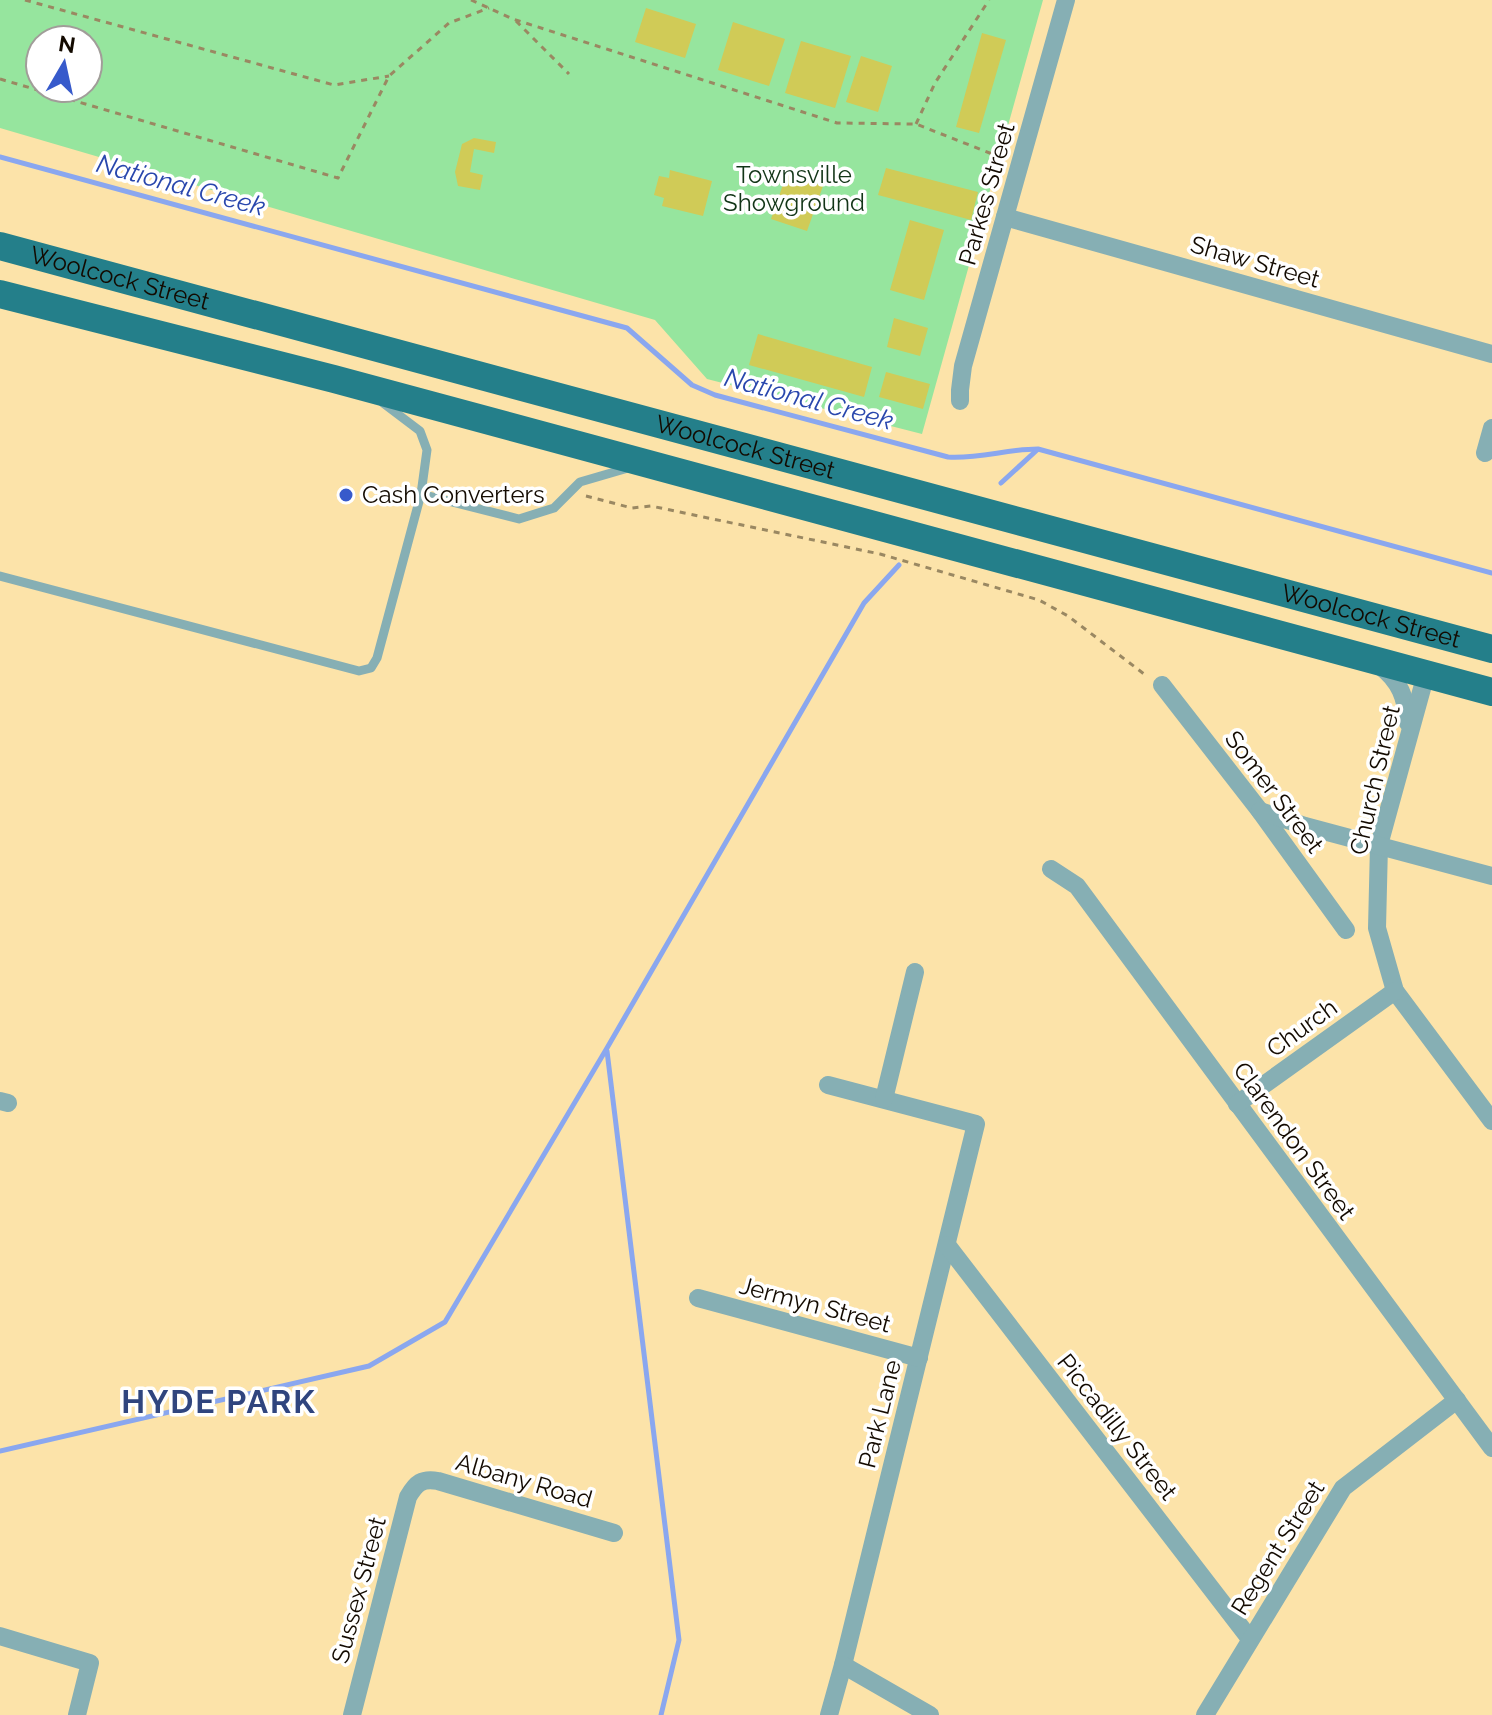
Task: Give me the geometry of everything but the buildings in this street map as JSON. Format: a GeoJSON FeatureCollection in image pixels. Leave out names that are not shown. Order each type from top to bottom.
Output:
{"type":"FeatureCollection","features":[{"type":"Feature","properties":{"kind":"main road","name":"Woolcock Street"},"geometry":{"type":"LineString","coordinates":[[0,246],[1492,649]]}},
{"type":"Feature","properties":{"kind":"main road","name":"Woolcock Street"},"geometry":{"type":"LineString","coordinates":[[0,294],[334,379],[1492,692]]}},
{"type":"Feature","properties":{"kind":"main road"},"geometry":{"type":"LineString","coordinates":[[1381,620],[1423,650],[1426,674]]}},
{"type":"Feature","properties":{"kind":"street","name":"Parkes Street"},"geometry":{"type":"LineString","coordinates":[[960,401],[963,366],[1066,0]]}},
{"type":"Feature","properties":{"kind":"street","name":"Shaw Street"},"geometry":{"type":"LineString","coordinates":[[1005,217],[1492,354]]}},
{"type":"Feature","properties":{"kind":"street"},"geometry":{"type":"LineString","coordinates":[[1485,453],[1492,428]]}},
{"type":"Feature","properties":{"kind":"street"},"geometry":{"type":"LineString","coordinates":[[1373,661],[1390,674],[1401,688],[1407,707],[1408,737]]}},
{"type":"Feature","properties":{"kind":"street","name":"Church Street"},"geometry":{"type":"LineString","coordinates":[[1395,991],[1377,928],[1379,845],[1426,674]]}},
{"type":"Feature","properties":{"kind":"street","name":"Somer Street"},"geometry":{"type":"LineString","coordinates":[[1162,685],[1260,811],[1346,930]]}},
{"type":"Feature","properties":{"kind":"street"},"geometry":{"type":"LineString","coordinates":[[1260,811],[1492,876]]}},
{"type":"Feature","properties":{"kind":"street","name":"Clarendon Street"},"geometry":{"type":"LineString","coordinates":[[1051,869],[1077,886],[1492,1448]]}},
{"type":"Feature","properties":{"kind":"street"},"geometry":{"type":"LineString","coordinates":[[828,1085],[884,1099],[915,972]]}},
{"type":"Feature","properties":{"kind":"street"},"geometry":{"type":"LineString","coordinates":[[1395,991],[1492,1121]]}},
{"type":"Feature","properties":{"kind":"street","name":"Church"},"geometry":{"type":"LineString","coordinates":[[1237,1104],[1395,991]]}},
{"type":"Feature","properties":{"kind":"street","name":"Park Lane"},"geometry":{"type":"LineString","coordinates":[[829,1715],[976,1124],[884,1099]]}},
{"type":"Feature","properties":{"kind":"street","name":"Piccadilly Street"},"geometry":{"type":"LineString","coordinates":[[947,1245],[1250,1639]]}},
{"type":"Feature","properties":{"kind":"street","name":"Jermyn Street"},"geometry":{"type":"LineString","coordinates":[[698,1298],[919,1358]]}},
{"type":"Feature","properties":{"kind":"street","name":"Regent Street"},"geometry":{"type":"LineString","coordinates":[[1205,1715],[1343,1488],[1457,1400]]}},
{"type":"Feature","properties":{"kind":"street","name":"Albany Road"},"geometry":{"type":"LineString","coordinates":[[419,1481],[438,1481],[614,1533]]}},
{"type":"Feature","properties":{"kind":"street","name":"Sussex Street"},"geometry":{"type":"LineString","coordinates":[[352,1715],[408,1497],[419,1481]]}},
{"type":"Feature","properties":{"kind":"street"},"geometry":{"type":"LineString","coordinates":[[0,1636],[90,1663],[77,1715]]}},
{"type":"Feature","properties":{"kind":"street"},"geometry":{"type":"LineString","coordinates":[[843,1665],[930,1715]]}},
{"type":"Feature","properties":{"kind":"lane"},"geometry":{"type":"LineString","coordinates":[[0,576],[359,671],[371,668],[377,658],[421,494],[427,450],[420,431],[386,405],[334,379]]}},
{"type":"Feature","properties":{"kind":"lane"},"geometry":{"type":"LineString","coordinates":[[421,494],[519,519],[554,508],[580,482],[648,463]]}},
{"type":"Feature","properties":{"kind":"path"},"geometry":{"type":"LineString","coordinates":[[25,0],[334,85],[389,76]]}},
{"type":"Feature","properties":{"kind":"path"},"geometry":{"type":"LineString","coordinates":[[471,0],[513,19],[837,123],[916,124],[1020,164]]}},
{"type":"Feature","properties":{"kind":"path"},"geometry":{"type":"LineString","coordinates":[[916,124],[935,83],[989,0]]}},
{"type":"Feature","properties":{"kind":"path"},"geometry":{"type":"LineString","coordinates":[[0,79],[338,178],[389,76],[449,23],[489,8]]}},
{"type":"Feature","properties":{"kind":"path"},"geometry":{"type":"LineString","coordinates":[[513,19],[569,74]]}},
{"type":"Feature","properties":{"kind":"path"},"geometry":{"type":"LineString","coordinates":[[570,492],[632,508],[651,506],[880,554],[1039,600],[1068,616],[1136,669],[1162,685]]}},
{"type":"Feature","properties":{"kind":"green space","name":"Townsville Showground"},"geometry":{"type":"Polygon","coordinates":[[[0,0],[1043,0],[922,434],[707,379],[655,320],[0,128],[0,0]]]}},
{"type":"Feature","properties":{"kind":"waterway","name":"National Creek"},"geometry":{"type":"LineString","coordinates":[[0,157],[627,328],[692,385],[715,395],[948,457],[1038,449],[1492,573]]}},
{"type":"Feature","properties":{"kind":"waterway"},"geometry":{"type":"LineString","coordinates":[[1001,483],[1037,450]]}},
{"type":"Feature","properties":{"kind":"waterway"},"geometry":{"type":"LineString","coordinates":[[0,1451],[369,1366],[445,1322],[864,603],[899,565]]}},
{"type":"Feature","properties":{"kind":"waterway"},"geometry":{"type":"LineString","coordinates":[[607,1051],[679,1640],[661,1715]]}},
{"type":"Feature","properties":{"kind":"place","name":"Cash Converters"},"geometry":{"type":"Point","coordinates":[346,495]}},
{"type":"Feature","properties":{"kind":"district","name":"HYDE PARK"},"geometry":{"type":"Point","coordinates":[219,1402]}}]}
